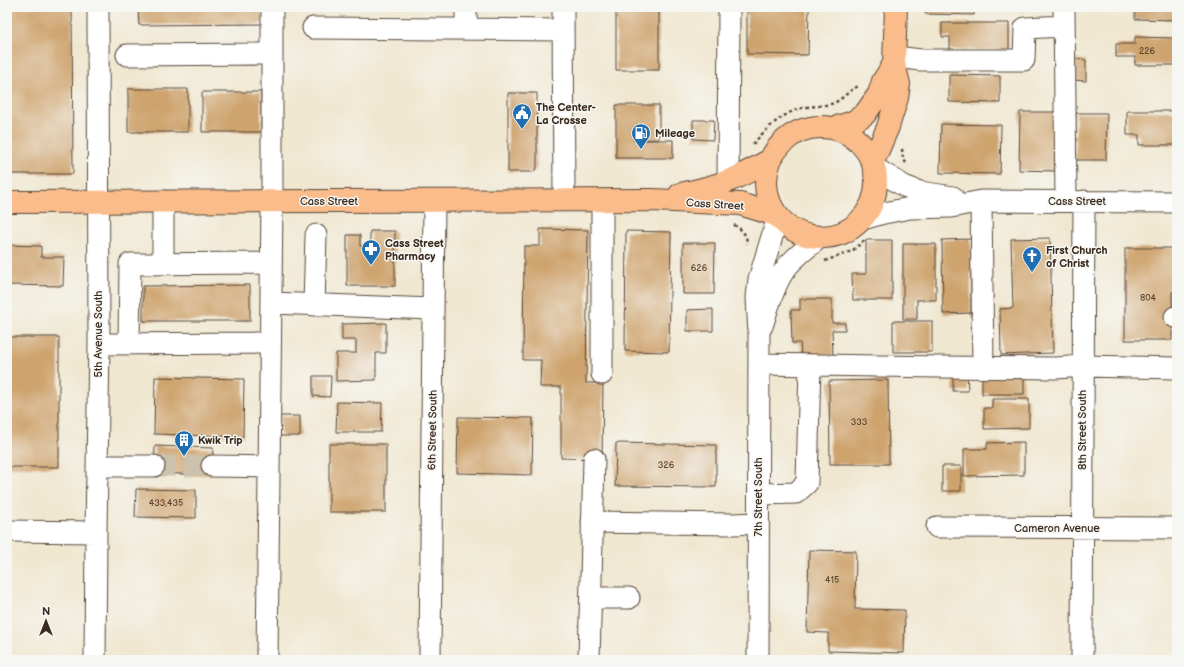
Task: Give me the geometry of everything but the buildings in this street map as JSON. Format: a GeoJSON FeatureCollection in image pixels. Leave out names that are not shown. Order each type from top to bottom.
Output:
{"type":"FeatureCollection","features":[{"type":"Feature","properties":{"kind":"main road"},"geometry":{"type":"LineString","coordinates":[[874,165],[897,98],[899,84],[894,61],[896,7]]}},
{"type":"Feature","properties":{"kind":"main road"},"geometry":{"type":"LineString","coordinates":[[834,128],[853,122],[865,114],[879,94],[883,81],[894,61]]}},
{"type":"Feature","properties":{"kind":"main road"},"geometry":{"type":"LineString","coordinates":[[823,126],[834,128],[853,136],[867,150],[874,165],[877,182],[876,195],[866,228],[854,227],[844,233],[832,236],[809,236],[796,232],[777,216],[770,203],[766,190],[766,177],[770,160],[774,152],[790,136],[800,130],[811,127],[823,126]]}},
{"type":"Feature","properties":{"kind":"main road","name":"Cass Street"},"geometry":{"type":"LineString","coordinates":[[652,200],[699,190],[728,172],[744,174],[770,160]]}},
{"type":"Feature","properties":{"kind":"main road","name":"Cass Street"},"geometry":{"type":"LineString","coordinates":[[7,202],[652,200],[740,204],[777,216]]}},
{"type":"Feature","properties":{"kind":"street","name":"5th Avenue South"},"geometry":{"type":"LineString","coordinates":[[95,660],[99,202],[98,7]]}},
{"type":"Feature","properties":{"kind":"street"},"geometry":{"type":"LineString","coordinates":[[266,660],[272,201],[272,7]]}},
{"type":"Feature","properties":{"kind":"street"},"geometry":{"type":"LineString","coordinates":[[466,7],[466,29]]}},
{"type":"Feature","properties":{"kind":"street"},"geometry":{"type":"LineString","coordinates":[[563,7],[564,200]]}},
{"type":"Feature","properties":{"kind":"street"},"geometry":{"type":"LineString","coordinates":[[728,172],[729,7]]}},
{"type":"Feature","properties":{"kind":"street"},"geometry":{"type":"LineString","coordinates":[[894,61],[1024,60],[1025,28],[1064,17]]}},
{"type":"Feature","properties":{"kind":"street","name":"8th Street South"},"geometry":{"type":"LineString","coordinates":[[1064,17],[1083,366],[1082,660]]}},
{"type":"Feature","properties":{"kind":"street"},"geometry":{"type":"LineString","coordinates":[[313,28],[563,30]]}},
{"type":"Feature","properties":{"kind":"street"},"geometry":{"type":"LineString","coordinates":[[127,55],[262,54]]}},
{"type":"Feature","properties":{"kind":"street","name":"Cass Street"},"geometry":{"type":"LineString","coordinates":[[874,165],[904,186],[920,192],[979,201],[1177,202]]}},
{"type":"Feature","properties":{"kind":"street"},"geometry":{"type":"LineString","coordinates":[[602,200],[602,374]]}},
{"type":"Feature","properties":{"kind":"street"},"geometry":{"type":"LineString","coordinates":[[163,201],[163,264]]}},
{"type":"Feature","properties":{"kind":"street","name":"6th Street South"},"geometry":{"type":"LineString","coordinates":[[430,660],[434,201]]}},
{"type":"Feature","properties":{"kind":"street"},"geometry":{"type":"LineString","coordinates":[[979,201],[983,366]]}},
{"type":"Feature","properties":{"kind":"street","name":"Cass Street"},"geometry":{"type":"LineString","coordinates":[[866,228],[884,213],[910,208],[951,207],[979,201]]}},
{"type":"Feature","properties":{"kind":"street","name":"7th Street South"},"geometry":{"type":"LineString","coordinates":[[758,660],[759,334],[757,298],[758,279],[777,216]]}},
{"type":"Feature","properties":{"kind":"street"},"geometry":{"type":"LineString","coordinates":[[314,305],[316,235]]}},
{"type":"Feature","properties":{"kind":"street","name":"7th Street South"},"geometry":{"type":"LineString","coordinates":[[759,334],[777,283],[783,272],[794,259],[820,237]]}},
{"type":"Feature","properties":{"kind":"street"},"geometry":{"type":"LineString","coordinates":[[129,344],[130,264],[271,264]]}},
{"type":"Feature","properties":{"kind":"street"},"geometry":{"type":"LineString","coordinates":[[271,303],[433,308]]}},
{"type":"Feature","properties":{"kind":"street"},"geometry":{"type":"LineString","coordinates":[[98,344],[270,343]]}},
{"type":"Feature","properties":{"kind":"street"},"geometry":{"type":"LineString","coordinates":[[759,364],[1177,368]]}},
{"type":"Feature","properties":{"kind":"street"},"geometry":{"type":"LineString","coordinates":[[758,494],[796,492],[807,483],[810,365]]}},
{"type":"Feature","properties":{"kind":"street"},"geometry":{"type":"LineString","coordinates":[[589,660],[594,459]]}},
{"type":"Feature","properties":{"kind":"street"},"geometry":{"type":"LineString","coordinates":[[97,466],[154,466]]}},
{"type":"Feature","properties":{"kind":"street"},"geometry":{"type":"LineString","coordinates":[[212,466],[269,467]]}},
{"type":"Feature","properties":{"kind":"street"},"geometry":{"type":"LineString","coordinates":[[592,522],[758,523]]}},
{"type":"Feature","properties":{"kind":"street","name":"Cameron Avenue"},"geometry":{"type":"LineString","coordinates":[[937,527],[1177,528]]}},
{"type":"Feature","properties":{"kind":"street"},"geometry":{"type":"LineString","coordinates":[[7,531],[96,532]]}},
{"type":"Feature","properties":{"kind":"street"},"geometry":{"type":"LineString","coordinates":[[591,598],[629,598]]}},
{"type":"Feature","properties":{"kind":"path"},"geometry":{"type":"LineString","coordinates":[[728,172],[777,120],[801,109],[834,103],[857,86]]}},
{"type":"Feature","properties":{"kind":"path"},"geometry":{"type":"LineString","coordinates":[[903,143],[903,158],[908,167]]}},
{"type":"Feature","properties":{"kind":"path"},"geometry":{"type":"LineString","coordinates":[[732,225],[743,232],[747,239],[747,246]]}},
{"type":"Feature","properties":{"kind":"path"},"geometry":{"type":"LineString","coordinates":[[821,262],[852,251],[866,228]]}},
{"type":"Feature","properties":{"kind":"tunnel"},"geometry":{"type":"LineString","coordinates":[[154,466],[212,466]]}},
{"type":"Feature","properties":{"kind":"place","name":"The Center- La Crosse"},"geometry":{"type":"Point","coordinates":[522,130]}},
{"type":"Feature","properties":{"kind":"place","name":"Mileage"},"geometry":{"type":"Point","coordinates":[641,150]}},
{"type":"Feature","properties":{"kind":"place","name":"Cass Street Pharmacy"},"geometry":{"type":"Point","coordinates":[371,266]}},
{"type":"Feature","properties":{"kind":"place","name":"First Church of Christ"},"geometry":{"type":"Point","coordinates":[1032,273]}},
{"type":"Feature","properties":{"kind":"place","name":"Kwik Trip"},"geometry":{"type":"Point","coordinates":[184,457]}}]}
